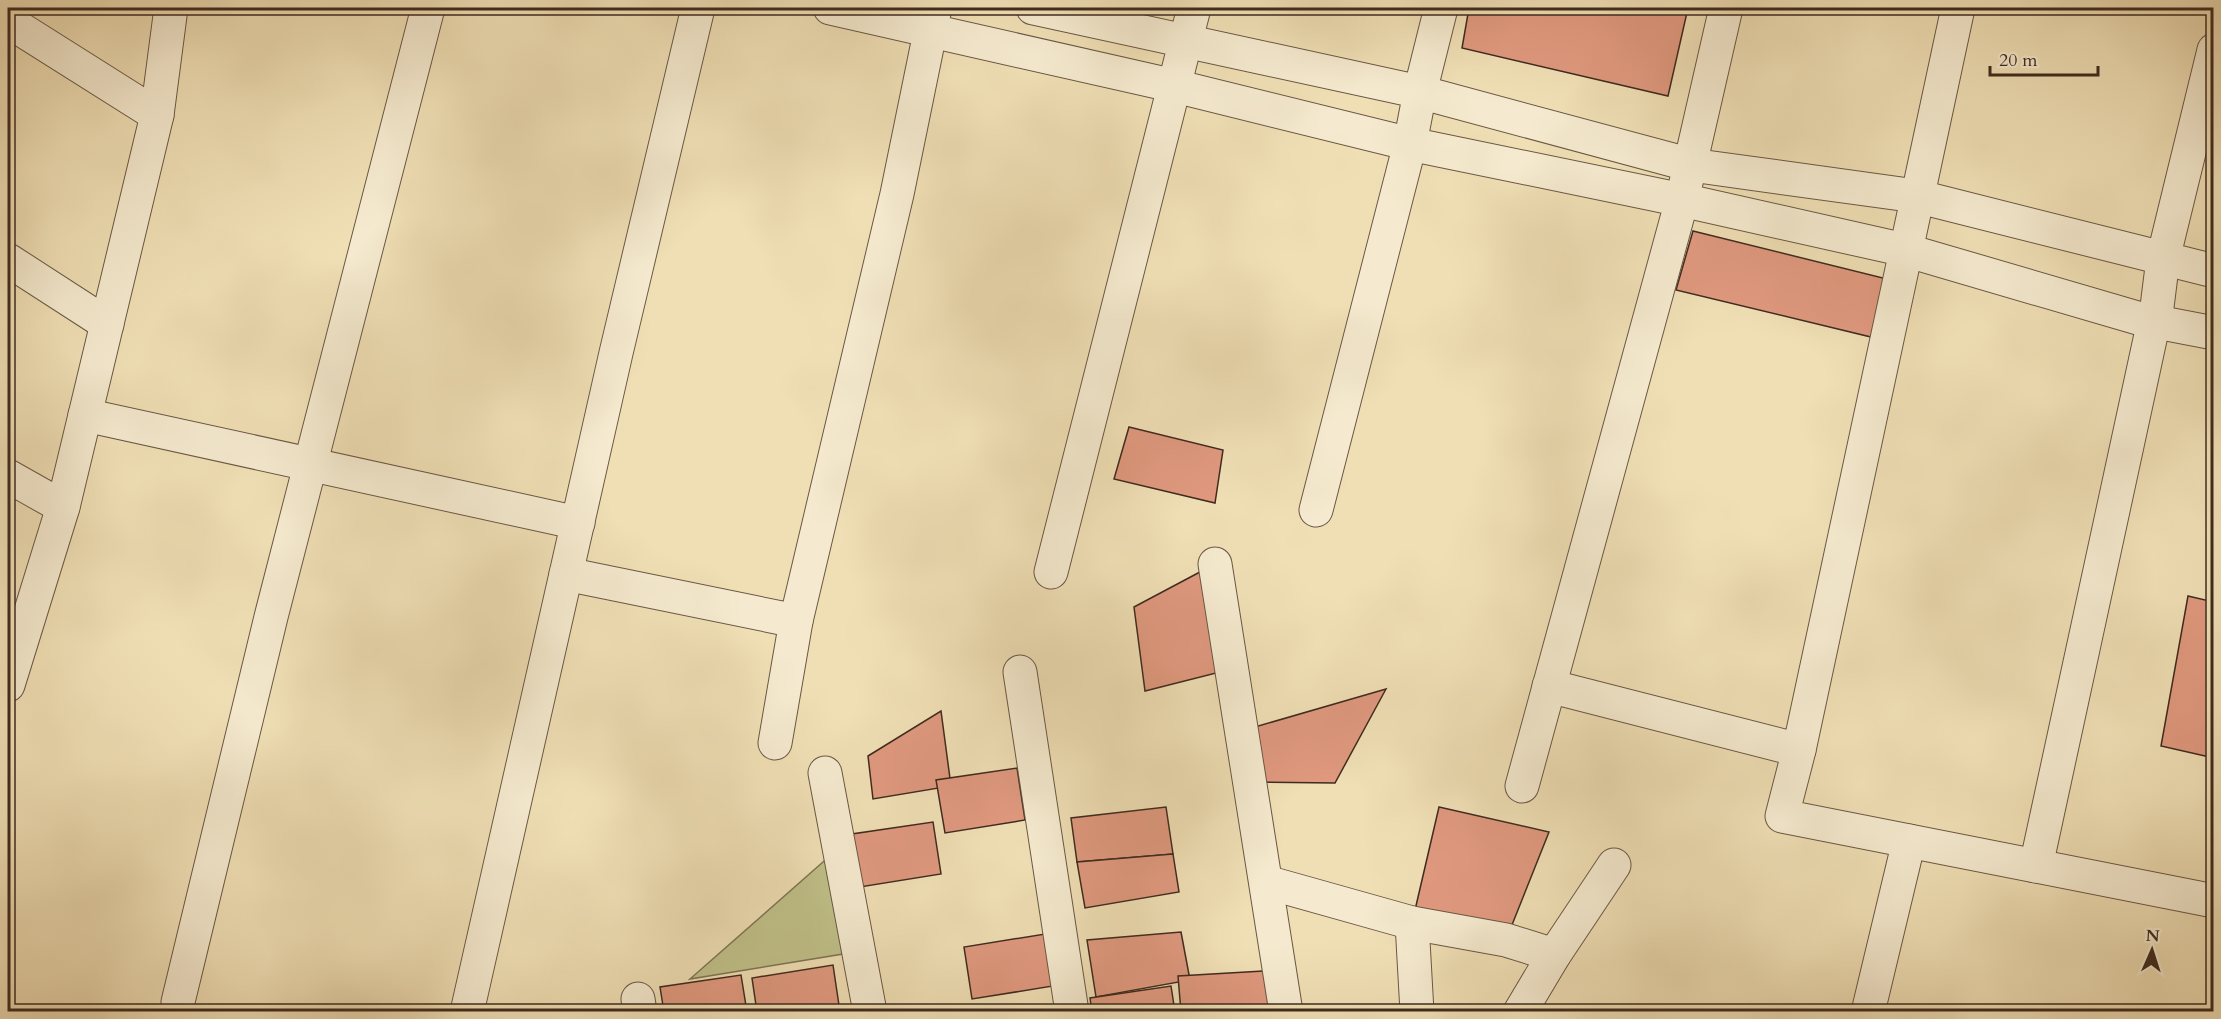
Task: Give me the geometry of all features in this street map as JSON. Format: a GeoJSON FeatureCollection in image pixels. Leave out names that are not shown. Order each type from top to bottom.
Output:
{"type":"FeatureCollection","features":[{"type":"Feature","properties":{"kind":"street"},"geometry":{"type":"LineString","coordinates":[[8,685],[63,507],[157,115],[171,8]]}},
{"type":"Feature","properties":{"kind":"street"},"geometry":{"type":"LineString","coordinates":[[178,1002],[271,617],[428,8]]}},
{"type":"Feature","properties":{"kind":"street"},"geometry":{"type":"LineString","coordinates":[[467,1011],[698,8]]}},
{"type":"Feature","properties":{"kind":"street"},"geometry":{"type":"LineString","coordinates":[[830,8],[932,19],[1175,86],[1410,144],[1682,200],[1905,250],[2154,321],[2214,333]]}},
{"type":"Feature","properties":{"kind":"street"},"geometry":{"type":"LineString","coordinates":[[1033,8],[1420,92],[1691,165],[1916,196],[2214,271]]}},
{"type":"Feature","properties":{"kind":"street"},"geometry":{"type":"LineString","coordinates":[[1051,572],[1194,8]]}},
{"type":"Feature","properties":{"kind":"street"},"geometry":{"type":"LineString","coordinates":[[1316,510],[1410,144],[1420,92],[1441,8]]}},
{"type":"Feature","properties":{"kind":"street"},"geometry":{"type":"LineString","coordinates":[[1522,786],[1682,200],[1726,8]]}},
{"type":"Feature","properties":{"kind":"street"},"geometry":{"type":"LineString","coordinates":[[1958,8],[1916,196],[1800,750],[1782,816],[2214,901]]}},
{"type":"Feature","properties":{"kind":"street"},"geometry":{"type":"LineString","coordinates":[[775,743],[796,621],[897,194],[932,19]]}},
{"type":"Feature","properties":{"kind":"street"},"geometry":{"type":"LineString","coordinates":[[8,21],[157,115]]}},
{"type":"Feature","properties":{"kind":"street"},"geometry":{"type":"LineString","coordinates":[[2036,866],[2154,321],[2163,260],[2214,50]]}},
{"type":"Feature","properties":{"kind":"street"},"geometry":{"type":"LineString","coordinates":[[8,260],[107,324]]}},
{"type":"Feature","properties":{"kind":"street"},"geometry":{"type":"LineString","coordinates":[[85,415],[578,523]]}},
{"type":"Feature","properties":{"kind":"street"},"geometry":{"type":"LineString","coordinates":[[8,476],[63,507]]}},
{"type":"Feature","properties":{"kind":"street"},"geometry":{"type":"LineString","coordinates":[[1215,564],[1286,1011]]}},
{"type":"Feature","properties":{"kind":"street"},"geometry":{"type":"LineString","coordinates":[[566,574],[796,621]]}},
{"type":"Feature","properties":{"kind":"street"},"geometry":{"type":"LineString","coordinates":[[1020,672],[1072,1011]]}},
{"type":"Feature","properties":{"kind":"street"},"geometry":{"type":"LineString","coordinates":[[1549,686],[1800,750]]}},
{"type":"Feature","properties":{"kind":"street"},"geometry":{"type":"LineString","coordinates":[[825,773],[870,1011]]}},
{"type":"Feature","properties":{"kind":"street"},"geometry":{"type":"LineString","coordinates":[[1868,1011],[1909,841]]}},
{"type":"Feature","properties":{"kind":"street"},"geometry":{"type":"LineString","coordinates":[[1520,1011],[1614,865]]}},
{"type":"Feature","properties":{"kind":"street"},"geometry":{"type":"LineString","coordinates":[[1266,882],[1412,923],[1506,940],[1554,955]]}},
{"type":"Feature","properties":{"kind":"street"},"geometry":{"type":"LineString","coordinates":[[1412,923],[1417,1011]]}},
{"type":"Feature","properties":{"kind":"green space"},"geometry":{"type":"Polygon","coordinates":[[[840,847],[849,953],[690,979],[840,847]]]}},
{"type":"Feature","properties":{"kind":"building"},"geometry":{"type":"Polygon","coordinates":[[[1469,8],[1688,8],[1668,96],[1462,48],[1469,8]]]}},
{"type":"Feature","properties":{"kind":"building"},"geometry":{"type":"Polygon","coordinates":[[[1693,231],[1887,279],[1871,337],[1676,290],[1693,231]]]}},
{"type":"Feature","properties":{"kind":"building"},"geometry":{"type":"Polygon","coordinates":[[[1129,427],[1223,450],[1215,503],[1114,479],[1129,427]]]}},
{"type":"Feature","properties":{"kind":"building"},"geometry":{"type":"Polygon","coordinates":[[[1215,564],[1232,669],[1145,691],[1134,607],[1215,564]]]}},
{"type":"Feature","properties":{"kind":"building"},"geometry":{"type":"Polygon","coordinates":[[[2188,596],[2214,602],[2214,758],[2161,746],[2188,596]]]}},
{"type":"Feature","properties":{"kind":"building"},"geometry":{"type":"Polygon","coordinates":[[[1386,689],[1335,783],[1250,782],[1241,731],[1386,689]]]}},
{"type":"Feature","properties":{"kind":"building"},"geometry":{"type":"Polygon","coordinates":[[[941,711],[951,786],[873,799],[868,756],[941,711]]]}},
{"type":"Feature","properties":{"kind":"building"},"geometry":{"type":"Polygon","coordinates":[[[1017,768],[1025,820],[945,833],[936,780],[1017,768]]]}},
{"type":"Feature","properties":{"kind":"building"},"geometry":{"type":"Polygon","coordinates":[[[1166,807],[1173,854],[1077,862],[1071,818],[1166,807]]]}},
{"type":"Feature","properties":{"kind":"building"},"geometry":{"type":"Polygon","coordinates":[[[1439,807],[1549,832],[1506,940],[1412,923],[1439,807]]]}},
{"type":"Feature","properties":{"kind":"building"},"geometry":{"type":"Polygon","coordinates":[[[933,822],[941,874],[860,887],[852,834],[933,822]]]}},
{"type":"Feature","properties":{"kind":"building"},"geometry":{"type":"Polygon","coordinates":[[[1173,854],[1179,892],[1085,908],[1077,862],[1173,854]]]}},
{"type":"Feature","properties":{"kind":"building"},"geometry":{"type":"Polygon","coordinates":[[[1181,932],[1190,980],[1096,997],[1087,940],[1181,932]]]}},
{"type":"Feature","properties":{"kind":"building"},"geometry":{"type":"Polygon","coordinates":[[[1045,934],[1053,986],[972,999],[964,947],[1045,934]]]}},
{"type":"Feature","properties":{"kind":"building"},"geometry":{"type":"Polygon","coordinates":[[[833,965],[840,1012],[757,1012],[752,978],[833,965]]]}},
{"type":"Feature","properties":{"kind":"building"},"geometry":{"type":"Polygon","coordinates":[[[1280,970],[1271,1012],[1181,1012],[1178,976],[1280,970]]]}},
{"type":"Feature","properties":{"kind":"building"},"geometry":{"type":"Polygon","coordinates":[[[741,975],[747,1012],[664,1012],[660,987],[741,975]]]}},
{"type":"Feature","properties":{"kind":"building"},"geometry":{"type":"Polygon","coordinates":[[[1171,986],[1175,1012],[1092,1012],[1090,998],[1171,986]]]}}]}
